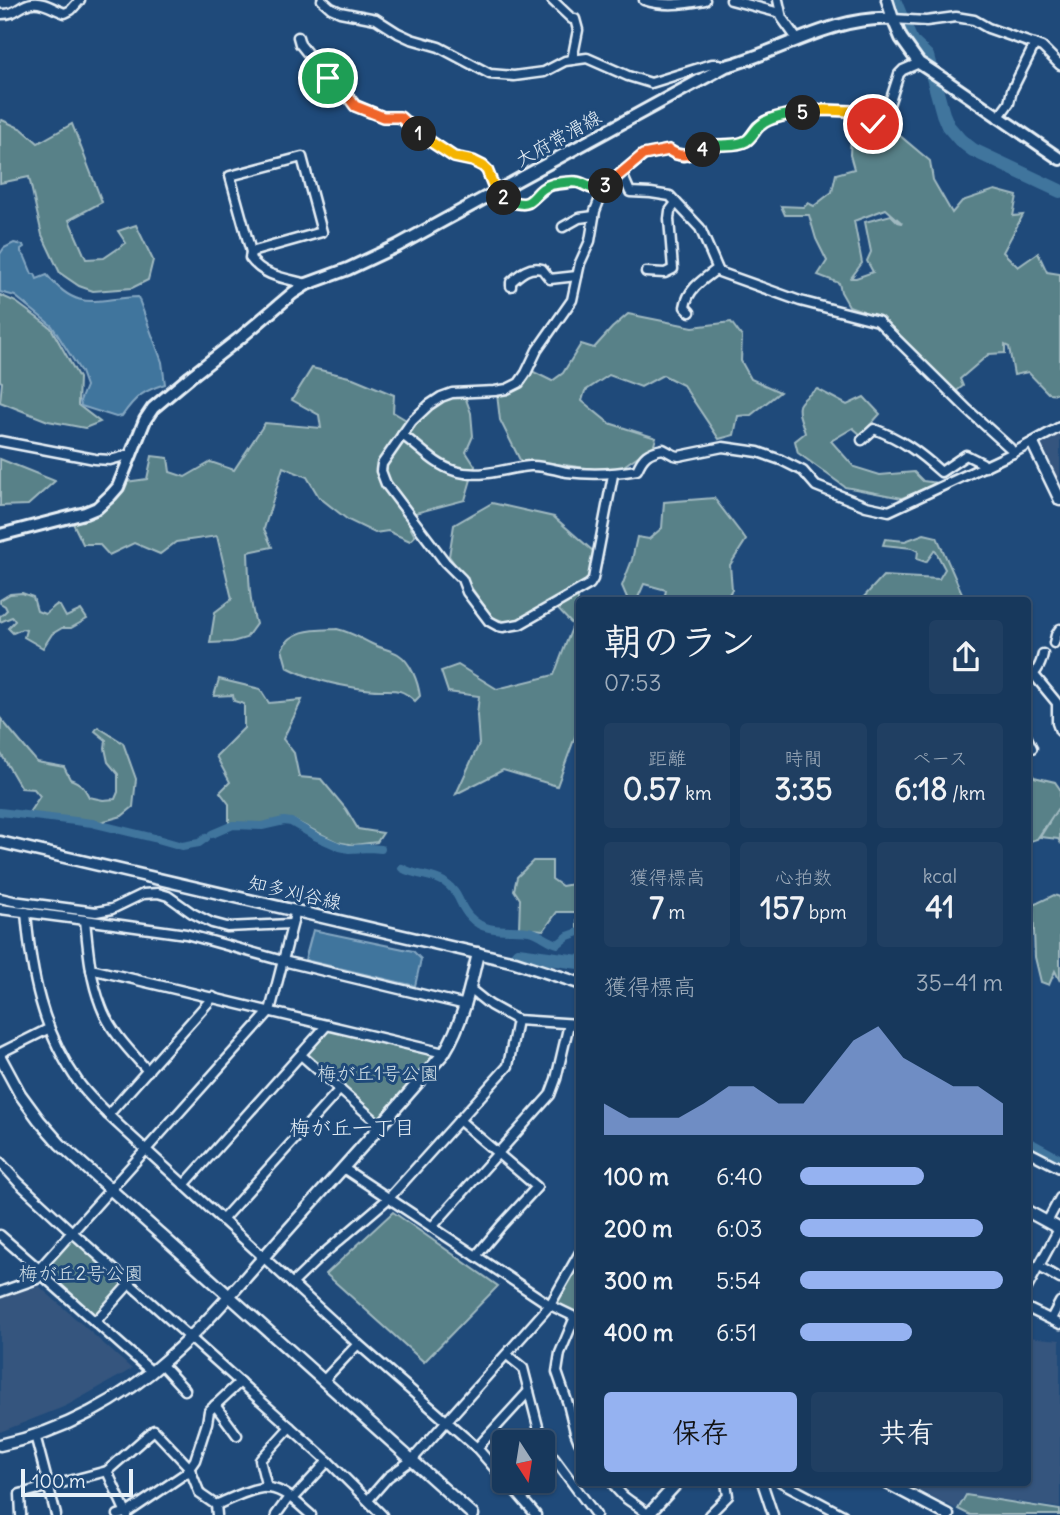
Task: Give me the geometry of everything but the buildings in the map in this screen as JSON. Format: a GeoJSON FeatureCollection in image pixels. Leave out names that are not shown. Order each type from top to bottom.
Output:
{"type":"FeatureCollection","features":[{"type":"Feature","properties":{"kind":"main road","name":"大府常滑線"},"geometry":{"type":"LineString","coordinates":[[0,535],[97,508],[118,487],[145,419],[153,408],[279,303],[307,284],[348,269],[397,246],[726,66],[856,20],[899,19]]}},
{"type":"Feature","properties":{"kind":"main road"},"geometry":{"type":"LineString","coordinates":[[899,19],[901,38],[927,69],[1060,159]]}},
{"type":"Feature","properties":{"kind":"street"},"geometry":{"type":"LineString","coordinates":[[0,14],[8,14],[32,3],[43,4],[65,13],[80,0]]}},
{"type":"Feature","properties":{"kind":"street"},"geometry":{"type":"LineString","coordinates":[[322,0],[340,12],[376,19],[398,33],[439,47],[490,74],[514,76],[544,72],[565,61],[587,58],[651,83],[712,64],[726,66]]}},
{"type":"Feature","properties":{"kind":"street"},"geometry":{"type":"LineString","coordinates":[[552,0],[572,19],[576,19],[578,30],[572,60]]}},
{"type":"Feature","properties":{"kind":"street"},"geometry":{"type":"LineString","coordinates":[[644,0],[661,5],[674,5],[705,0]]}},
{"type":"Feature","properties":{"kind":"street"},"geometry":{"type":"LineString","coordinates":[[731,0],[780,13]]}},
{"type":"Feature","properties":{"kind":"street"},"geometry":{"type":"LineString","coordinates":[[778,0],[782,18],[797,39]]}},
{"type":"Feature","properties":{"kind":"street"},"geometry":{"type":"LineString","coordinates":[[887,0],[899,19],[926,21],[956,16],[974,20],[995,31],[1042,47],[1060,63]]}},
{"type":"Feature","properties":{"kind":"street"},"geometry":{"type":"LineString","coordinates":[[298,37],[300,44],[324,74],[355,106],[383,117],[400,117],[454,157],[480,164],[487,170],[497,195],[523,204],[552,185],[577,182],[591,188],[604,188]]}},
{"type":"Feature","properties":{"kind":"street"},"geometry":{"type":"LineString","coordinates":[[998,118],[1009,103],[1012,90],[1035,44]]}},
{"type":"Feature","properties":{"kind":"street"},"geometry":{"type":"LineString","coordinates":[[613,475],[595,575],[590,584],[520,624],[503,627],[489,621],[467,592],[462,579],[445,562],[386,484],[382,464],[419,413],[441,397],[452,393],[507,389],[519,383],[537,350],[572,300],[580,263],[590,241],[594,216],[604,188],[643,155],[669,150],[683,156],[717,145],[744,142],[765,121],[824,110],[850,111],[877,124],[886,114],[899,74],[903,70],[927,69]]}},
{"type":"Feature","properties":{"kind":"street"},"geometry":{"type":"LineString","coordinates":[[251,252],[323,232],[302,157],[230,176],[251,252],[250,258],[261,270],[276,277],[307,284]]}},
{"type":"Feature","properties":{"kind":"street"},"geometry":{"type":"LineString","coordinates":[[623,172],[631,192],[670,196],[700,228],[721,273],[800,301],[878,321],[968,410],[1010,447],[1013,453]]}},
{"type":"Feature","properties":{"kind":"street"},"geometry":{"type":"LineString","coordinates":[[646,272],[665,273],[673,269],[669,219],[670,211],[676,203]]}},
{"type":"Feature","properties":{"kind":"street"},"geometry":{"type":"LineString","coordinates":[[563,227],[579,218],[594,216]]}},
{"type":"Feature","properties":{"kind":"street"},"geometry":{"type":"LineString","coordinates":[[511,286],[511,282],[532,268],[542,269],[550,279],[577,276]]}},
{"type":"Feature","properties":{"kind":"street"},"geometry":{"type":"LineString","coordinates":[[690,312],[685,307],[685,302],[690,294],[705,276],[717,269]]}},
{"type":"Feature","properties":{"kind":"street"},"geometry":{"type":"LineString","coordinates":[[402,435],[446,468],[482,474],[539,466],[569,472],[613,475],[637,470],[647,453],[663,449],[679,456],[723,447],[758,452],[803,471],[816,486],[866,506],[889,511],[985,467],[1060,427]]}},
{"type":"Feature","properties":{"kind":"street"},"geometry":{"type":"LineString","coordinates":[[862,440],[874,429],[882,432],[920,453],[941,472],[967,455],[985,467]]}},
{"type":"Feature","properties":{"kind":"street"},"geometry":{"type":"LineString","coordinates":[[0,441],[96,459],[110,460],[132,454]]}},
{"type":"Feature","properties":{"kind":"street"},"geometry":{"type":"LineString","coordinates":[[1033,443],[1060,500]]}},
{"type":"Feature","properties":{"kind":"street"},"geometry":{"type":"LineString","coordinates":[[1054,643],[1060,629]]}},
{"type":"Feature","properties":{"kind":"street"},"geometry":{"type":"LineString","coordinates":[[1031,676],[1041,664],[1043,654]]}},
{"type":"Feature","properties":{"kind":"street"},"geometry":{"type":"LineString","coordinates":[[1031,678],[1057,703],[1060,731]]}},
{"type":"Feature","properties":{"kind":"street","name":"知多刈谷線"},"geometry":{"type":"LineString","coordinates":[[0,842],[524,964],[576,982]]}},
{"type":"Feature","properties":{"kind":"street"},"geometry":{"type":"LineString","coordinates":[[168,896],[173,881]]}},
{"type":"Feature","properties":{"kind":"street"},"geometry":{"type":"LineString","coordinates":[[0,898],[96,912],[112,909],[148,892],[168,896],[192,913],[227,927],[291,924]]}},
{"type":"Feature","properties":{"kind":"street"},"geometry":{"type":"LineString","coordinates":[[0,909],[186,934],[283,961],[466,1005]]}},
{"type":"Feature","properties":{"kind":"street"},"geometry":{"type":"LineString","coordinates":[[0,1292],[27,1283],[40,1272],[72,1232],[270,1012],[296,910]]}},
{"type":"Feature","properties":{"kind":"street"},"geometry":{"type":"LineString","coordinates":[[26,912],[29,956],[48,1029],[80,1085],[108,1115],[358,1344],[477,1448],[492,1465]]}},
{"type":"Feature","properties":{"kind":"street"},"geometry":{"type":"LineString","coordinates":[[85,920],[91,970],[101,1007],[120,1039],[148,1071]]}},
{"type":"Feature","properties":{"kind":"street"},"geometry":{"type":"LineString","coordinates":[[0,1445],[53,1429],[108,1402],[152,1372],[190,1337],[444,1053],[456,1032],[466,1005],[478,953]]}},
{"type":"Feature","properties":{"kind":"street"},"geometry":{"type":"LineString","coordinates":[[91,970],[444,1053]]}},
{"type":"Feature","properties":{"kind":"street"},"geometry":{"type":"LineString","coordinates":[[470,989],[490,1005],[517,1020],[576,1024]]}},
{"type":"Feature","properties":{"kind":"street"},"geometry":{"type":"LineString","coordinates":[[108,1115],[213,997]]}},
{"type":"Feature","properties":{"kind":"street"},"geometry":{"type":"LineString","coordinates":[[292,1284],[321,1256],[390,1199],[508,1066],[517,1020]]}},
{"type":"Feature","properties":{"kind":"street"},"geometry":{"type":"LineString","coordinates":[[184,1185],[327,1024]]}},
{"type":"Feature","properties":{"kind":"street"},"geometry":{"type":"LineString","coordinates":[[432,1227],[550,1095],[569,1024]]}},
{"type":"Feature","properties":{"kind":"street"},"geometry":{"type":"LineString","coordinates":[[48,1029],[0,1055],[20,1094],[39,1120],[60,1144],[473,1515]]}},
{"type":"Feature","properties":{"kind":"street"},"geometry":{"type":"LineString","coordinates":[[301,1055],[380,1125]]}},
{"type":"Feature","properties":{"kind":"street"},"geometry":{"type":"LineString","coordinates":[[222,1220],[340,1089]]}},
{"type":"Feature","properties":{"kind":"street"},"geometry":{"type":"LineString","coordinates":[[459,1120],[537,1187],[476,1256]]}},
{"type":"Feature","properties":{"kind":"street"},"geometry":{"type":"LineString","coordinates":[[1031,1153],[1060,1168]]}},
{"type":"Feature","properties":{"kind":"street"},"geometry":{"type":"LineString","coordinates":[[0,1162],[72,1232],[328,1461],[382,1515]]}},
{"type":"Feature","properties":{"kind":"street"},"geometry":{"type":"LineString","coordinates":[[343,1168],[550,1305],[576,1318]]}},
{"type":"Feature","properties":{"kind":"street"},"geometry":{"type":"LineString","coordinates":[[1047,1222],[1060,1198]]}},
{"type":"Feature","properties":{"kind":"street"},"geometry":{"type":"LineString","coordinates":[[1031,1213],[1059,1229],[1031,1280]]}},
{"type":"Feature","properties":{"kind":"street"},"geometry":{"type":"LineString","coordinates":[[0,1235],[152,1372]]}},
{"type":"Feature","properties":{"kind":"street"},"geometry":{"type":"LineString","coordinates":[[368,1500],[388,1477],[412,1460],[507,1355],[550,1305],[576,1259]]}},
{"type":"Feature","properties":{"kind":"street"},"geometry":{"type":"LineString","coordinates":[[1038,1266],[1060,1279]]}},
{"type":"Feature","properties":{"kind":"street"},"geometry":{"type":"LineString","coordinates":[[95,1322],[130,1283]]}},
{"type":"Feature","properties":{"kind":"street"},"geometry":{"type":"LineString","coordinates":[[1051,1320],[1060,1302]]}},
{"type":"Feature","properties":{"kind":"street"},"geometry":{"type":"LineString","coordinates":[[1031,1310],[1060,1324]]}},
{"type":"Feature","properties":{"kind":"street"},"geometry":{"type":"LineString","coordinates":[[576,1320],[559,1353],[557,1372],[576,1434]]}},
{"type":"Feature","properties":{"kind":"street"},"geometry":{"type":"LineString","coordinates":[[323,1381],[358,1344]]}},
{"type":"Feature","properties":{"kind":"street"},"geometry":{"type":"LineString","coordinates":[[507,1355],[523,1368],[539,1430]]}},
{"type":"Feature","properties":{"kind":"street"},"geometry":{"type":"LineString","coordinates":[[161,1364],[185,1390]]}},
{"type":"Feature","properties":{"kind":"street"},"geometry":{"type":"LineString","coordinates":[[107,1471],[124,1514],[186,1473],[195,1460],[209,1411],[240,1382]]}},
{"type":"Feature","properties":{"kind":"street"},"geometry":{"type":"LineString","coordinates":[[477,1448],[529,1391]]}},
{"type":"Feature","properties":{"kind":"street"},"geometry":{"type":"LineString","coordinates":[[215,1405],[237,1435]]}},
{"type":"Feature","properties":{"kind":"street"},"geometry":{"type":"LineString","coordinates":[[570,1414],[576,1407]]}},
{"type":"Feature","properties":{"kind":"street"},"geometry":{"type":"LineString","coordinates":[[267,1488],[260,1460],[290,1427]]}},
{"type":"Feature","properties":{"kind":"street"},"geometry":{"type":"LineString","coordinates":[[21,1515],[20,1494],[107,1471],[154,1430],[190,1468],[200,1493],[216,1505],[217,1515]]}},
{"type":"Feature","properties":{"kind":"street"},"geometry":{"type":"LineString","coordinates":[[35,1435],[56,1515]]}},
{"type":"Feature","properties":{"kind":"street"},"geometry":{"type":"LineString","coordinates":[[555,1460],[596,1515]]}},
{"type":"Feature","properties":{"kind":"street"},"geometry":{"type":"LineString","coordinates":[[276,1515],[328,1461]]}},
{"type":"Feature","properties":{"kind":"street"},"geometry":{"type":"LineString","coordinates":[[616,1486],[622,1496],[648,1515],[674,1486]]}},
{"type":"Feature","properties":{"kind":"street"},"geometry":{"type":"LineString","coordinates":[[709,1515],[728,1496],[727,1486]]}},
{"type":"Feature","properties":{"kind":"street"},"geometry":{"type":"LineString","coordinates":[[763,1486],[773,1515]]}},
{"type":"Feature","properties":{"kind":"street"},"geometry":{"type":"LineString","coordinates":[[789,1486],[843,1515]]}},
{"type":"Feature","properties":{"kind":"street"},"geometry":{"type":"LineString","coordinates":[[893,1486],[948,1515]]}},
{"type":"Feature","properties":{"kind":"street"},"geometry":{"type":"LineString","coordinates":[[216,1505],[254,1490],[267,1488],[291,1498],[311,1515]]}},
{"type":"Feature","properties":{"kind":"street"},"geometry":{"type":"LineString","coordinates":[[517,1493],[536,1515]]}},
{"type":"Feature","properties":{"kind":"shaded area"},"geometry":{"type":"Polygon","coordinates":[[[14,243],[23,245],[21,252],[37,279],[47,275],[69,295],[89,301],[138,297],[162,362],[165,384],[140,395],[122,416],[116,417],[81,406],[80,401],[86,386],[81,372],[52,326],[15,296],[0,292],[0,254],[4,248],[14,243]]]}},
{"type":"Feature","properties":{"kind":"shaded area"},"geometry":{"type":"Polygon","coordinates":[[[1060,431],[1060,485],[1042,445],[1045,440],[1060,431]]]}},
{"type":"Feature","properties":{"kind":"shaded area"},"geometry":{"type":"Polygon","coordinates":[[[313,930],[413,951],[421,959],[415,986],[305,960],[313,930]]]}},
{"type":"Feature","properties":{"kind":"shaded area"},"geometry":{"type":"Polygon","coordinates":[[[39,1286],[132,1369],[66,1406],[0,1432],[0,1298],[39,1286]]]}},
{"type":"Feature","properties":{"kind":"shaded area"},"geometry":{"type":"Polygon","coordinates":[[[1031,1337],[1060,1340],[1060,1508],[965,1494],[956,1509],[912,1486],[1031,1486],[1031,1337]]]}},
{"type":"Feature","properties":{"kind":"green space"},"geometry":{"type":"Polygon","coordinates":[[[2,120],[22,129],[38,143],[72,124],[102,202],[69,220],[86,259],[104,258],[126,243],[118,231],[136,225],[153,260],[148,280],[132,288],[93,291],[79,286],[60,273],[42,235],[29,177],[0,183],[2,120]]]}},
{"type":"Feature","properties":{"kind":"green space"},"geometry":{"type":"Polygon","coordinates":[[[869,125],[899,135],[930,161],[933,180],[952,213],[962,201],[995,190],[1017,196],[1013,216],[1023,215],[1003,252],[1018,267],[1038,253],[1047,272],[1060,274],[1060,394],[1048,393],[1028,372],[1014,375],[1009,347],[1005,345],[1005,353],[989,354],[960,379],[963,386],[954,393],[883,321],[849,306],[839,283],[818,275],[827,261],[816,239],[809,215],[785,215],[781,206],[804,207],[808,203],[814,206],[832,192],[836,174],[854,169],[850,155],[851,134],[869,125]],[[886,209],[854,221],[862,263],[851,278],[873,272],[867,261],[871,252],[865,222],[891,215],[902,223],[886,209]]]}},
{"type":"Feature","properties":{"kind":"green space"},"geometry":{"type":"Polygon","coordinates":[[[0,295],[16,302],[51,328],[79,378],[78,405],[100,422],[85,428],[48,421],[0,402],[0,295]]]}},
{"type":"Feature","properties":{"kind":"green space"},"geometry":{"type":"Polygon","coordinates":[[[628,314],[693,327],[731,322],[742,337],[741,361],[751,379],[780,392],[751,415],[738,416],[734,435],[719,439],[683,385],[663,375],[641,387],[609,375],[585,391],[582,401],[609,423],[656,438],[654,445],[615,472],[521,462],[500,420],[497,394],[525,384],[532,371],[552,381],[563,373],[581,344],[594,348],[628,314]]]}},
{"type":"Feature","properties":{"kind":"green space"},"geometry":{"type":"Polygon","coordinates":[[[312,368],[353,378],[394,395],[393,412],[413,424],[423,412],[436,404],[464,394],[471,413],[473,436],[466,452],[475,466],[465,500],[415,513],[410,527],[415,536],[410,541],[388,531],[375,533],[348,520],[319,497],[307,477],[283,467],[264,529],[272,547],[248,552],[256,624],[246,638],[210,643],[215,612],[232,599],[217,536],[176,542],[160,554],[134,543],[109,555],[99,544],[83,544],[73,523],[93,517],[114,502],[126,482],[147,479],[152,456],[168,458],[170,472],[185,477],[211,462],[234,470],[265,423],[321,428],[319,415],[292,400],[312,368]]]}},
{"type":"Feature","properties":{"kind":"green space"},"geometry":{"type":"Polygon","coordinates":[[[817,389],[847,405],[864,397],[880,414],[861,435],[853,428],[831,441],[854,467],[880,475],[914,472],[923,481],[938,483],[902,498],[845,487],[798,453],[795,441],[805,433],[799,412],[800,403],[817,389]]]}},
{"type":"Feature","properties":{"kind":"green space"},"geometry":{"type":"Polygon","coordinates":[[[0,459],[55,481],[28,505],[0,506],[0,459]]]}},
{"type":"Feature","properties":{"kind":"green space"},"geometry":{"type":"Polygon","coordinates":[[[714,498],[746,540],[730,565],[732,589],[728,597],[665,597],[666,590],[644,584],[638,597],[627,597],[622,586],[637,537],[649,539],[662,528],[664,502],[714,498]]]}},
{"type":"Feature","properties":{"kind":"green space"},"geometry":{"type":"Polygon","coordinates":[[[492,503],[554,517],[594,552],[592,567],[578,597],[576,597],[576,734],[557,786],[503,770],[456,794],[479,744],[479,696],[448,692],[441,671],[458,665],[497,689],[554,675],[573,625],[551,602],[511,623],[493,618],[449,556],[454,525],[492,503]]]}},
{"type":"Feature","properties":{"kind":"green space"},"geometry":{"type":"Polygon","coordinates":[[[924,534],[937,537],[964,597],[864,597],[883,576],[939,579],[945,569],[935,550],[926,562],[917,559],[918,551],[912,548],[883,545],[885,539],[905,541],[924,534]]]}},
{"type":"Feature","properties":{"kind":"green space"},"geometry":{"type":"Polygon","coordinates":[[[22,593],[33,597],[37,611],[45,614],[56,605],[60,606],[66,617],[81,610],[87,619],[52,634],[43,648],[24,637],[26,630],[13,633],[8,628],[15,621],[12,617],[0,622],[0,616],[7,610],[0,600],[10,594],[22,593]]]}},
{"type":"Feature","properties":{"kind":"green space"},"geometry":{"type":"Polygon","coordinates":[[[337,629],[403,658],[413,673],[420,696],[415,701],[398,691],[339,685],[287,667],[282,649],[292,637],[306,632],[337,629]]]}},
{"type":"Feature","properties":{"kind":"green space"},"geometry":{"type":"Polygon","coordinates":[[[219,679],[260,689],[269,703],[302,700],[283,739],[294,753],[299,777],[321,779],[346,809],[358,829],[383,833],[377,842],[354,845],[337,842],[293,820],[229,827],[229,804],[220,792],[230,782],[216,756],[244,728],[244,704],[234,701],[233,695],[214,696],[219,679]]]}},
{"type":"Feature","properties":{"kind":"green space"},"geometry":{"type":"Polygon","coordinates":[[[1,719],[37,762],[64,767],[70,779],[82,786],[89,797],[103,800],[115,799],[118,792],[118,774],[108,762],[106,740],[95,731],[98,727],[123,743],[136,779],[133,807],[122,816],[97,823],[28,814],[40,796],[34,789],[21,788],[0,752],[1,719]]]}},
{"type":"Feature","properties":{"kind":"green space"},"geometry":{"type":"Polygon","coordinates":[[[1031,773],[1034,777],[1055,782],[1060,789],[1060,842],[1058,839],[1040,837],[1058,808],[1037,839],[1031,841],[1031,773]]]}},
{"type":"Feature","properties":{"kind":"green space"},"geometry":{"type":"Polygon","coordinates":[[[533,861],[552,861],[552,879],[562,886],[576,884],[576,912],[557,912],[544,930],[519,928],[520,899],[514,890],[517,877],[533,861]]]}},
{"type":"Feature","properties":{"kind":"green space"},"geometry":{"type":"Polygon","coordinates":[[[1054,895],[1060,897],[1060,981],[1055,971],[1049,985],[1041,982],[1035,957],[1033,905],[1054,895]]]}},
{"type":"Feature","properties":{"kind":"green space","name":"梅が丘1号公園"},"geometry":{"type":"Polygon","coordinates":[[[327,1025],[444,1053],[380,1125],[301,1055],[327,1025]]]}},
{"type":"Feature","properties":{"kind":"green space"},"geometry":{"type":"Polygon","coordinates":[[[393,1212],[498,1286],[424,1362],[326,1274],[393,1212]]]}},
{"type":"Feature","properties":{"kind":"green space","name":"梅が丘2号公園"},"geometry":{"type":"Polygon","coordinates":[[[75,1238],[123,1282],[124,1286],[98,1316],[94,1316],[45,1271],[45,1267],[75,1238]]]}},
{"type":"Feature","properties":{"kind":"green space"},"geometry":{"type":"Polygon","coordinates":[[[576,1259],[576,1318],[550,1305],[576,1259]]]}},
{"type":"Feature","properties":{"kind":"green space"},"geometry":{"type":"Polygon","coordinates":[[[966,1495],[1060,1510],[1060,1515],[970,1515],[958,1509],[966,1495]]]}},
{"type":"Feature","properties":{"kind":"waterway"},"geometry":{"type":"LineString","coordinates":[[894,0],[911,41],[927,56],[943,114],[948,126],[960,140],[973,150],[1060,191]]}},
{"type":"Feature","properties":{"kind":"waterway"},"geometry":{"type":"LineString","coordinates":[[0,812],[92,823],[182,846],[199,843],[206,838]]}},
{"type":"Feature","properties":{"kind":"waterway"},"geometry":{"type":"LineString","coordinates":[[212,834],[233,825],[262,826],[284,821],[340,847],[381,849]]}},
{"type":"Feature","properties":{"kind":"waterway"},"geometry":{"type":"LineString","coordinates":[[402,868],[444,882],[454,890],[470,917],[484,927],[533,932],[558,944],[576,933]]}},
{"type":"Feature","properties":{"kind":"waterway"},"geometry":{"type":"LineString","coordinates":[[518,954],[576,962]]}},
{"type":"Feature","properties":{"kind":"waterway"},"geometry":{"type":"LineString","coordinates":[[1031,1146],[1060,1162]]}},
{"type":"Feature","properties":{"kind":"district","name":"梅が丘一丁目"},"geometry":{"type":"Point","coordinates":[352,1128]}},
{"type":"Feature","properties":{"kind":"route"},"geometry":{"type":"LineString","coordinates":[[328,78],[355,106],[387,118],[400,117],[454,157],[483,166],[497,195],[519,204],[528,203],[552,185],[577,182],[591,188],[604,188],[643,155],[669,150],[683,156],[717,145],[738,144],[751,137],[765,121],[788,115],[824,110],[850,111],[873,124]]}}]}
